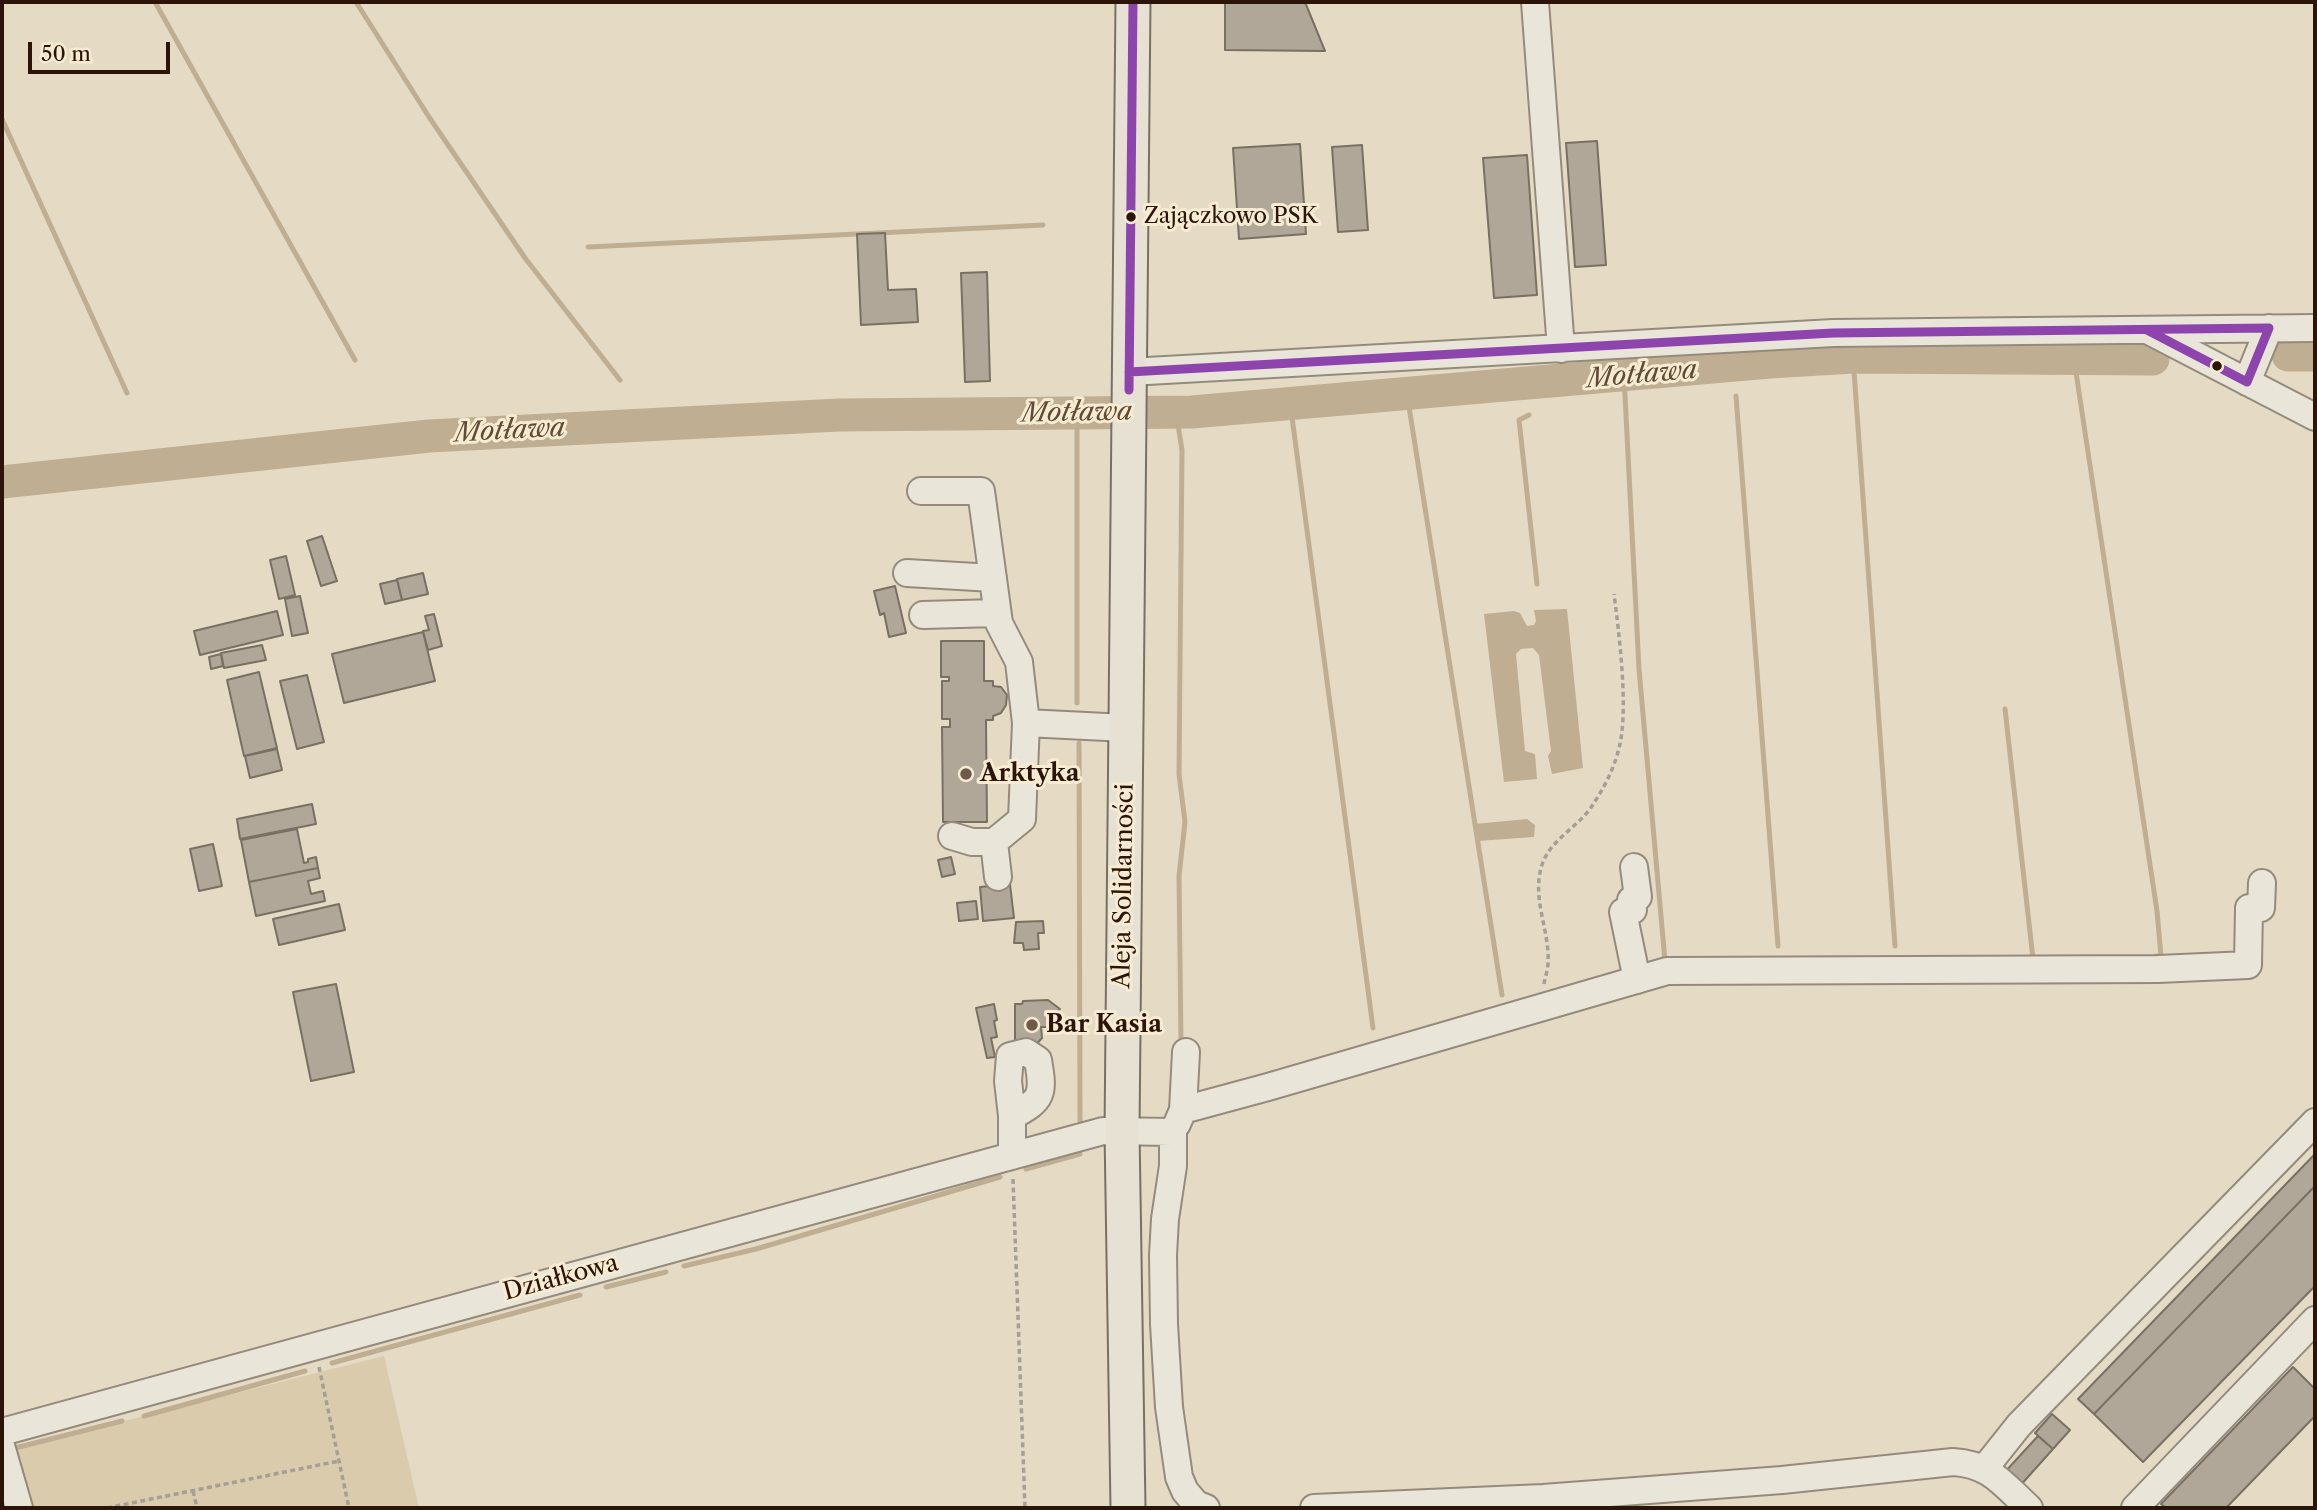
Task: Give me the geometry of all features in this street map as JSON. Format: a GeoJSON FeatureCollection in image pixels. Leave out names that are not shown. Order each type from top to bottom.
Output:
{"type":"FeatureCollection","features":[{"type":"Feature","properties":{"kind":"main road","name":"Aleja Solidarności"},"geometry":{"type":"LineString","coordinates":[[1128,1508],[1122,1131],[1133,2]]}},
{"type":"Feature","properties":{"kind":"street"},"geometry":{"type":"LineString","coordinates":[[1535,2],[1561,349]]}},
{"type":"Feature","properties":{"kind":"street"},"geometry":{"type":"LineString","coordinates":[[2246,382],[2269,328]]}},
{"type":"Feature","properties":{"kind":"street"},"geometry":{"type":"LineString","coordinates":[[1129,381],[1561,349],[1833,333],[2315,328]]}},
{"type":"Feature","properties":{"kind":"street"},"geometry":{"type":"LineString","coordinates":[[2147,330],[2315,417]]}},
{"type":"Feature","properties":{"kind":"street"},"geometry":{"type":"LineString","coordinates":[[921,491],[981,491],[997,613],[999,623],[1019,662],[1026,723],[1022,819],[994,842],[972,842],[952,836]]}},
{"type":"Feature","properties":{"kind":"street"},"geometry":{"type":"LineString","coordinates":[[907,573],[993,578]]}},
{"type":"Feature","properties":{"kind":"street"},"geometry":{"type":"LineString","coordinates":[[923,615],[997,613]]}},
{"type":"Feature","properties":{"kind":"street"},"geometry":{"type":"LineString","coordinates":[[1026,723],[1126,728]]}},
{"type":"Feature","properties":{"kind":"street"},"geometry":{"type":"LineString","coordinates":[[994,842],[998,877]]}},
{"type":"Feature","properties":{"kind":"street"},"geometry":{"type":"LineString","coordinates":[[1634,867],[1638,897],[1631,900],[1633,910],[1623,912],[1637,980]]}},
{"type":"Feature","properties":{"kind":"street","name":"Działkowa"},"geometry":{"type":"LineString","coordinates":[[2,1432],[1103,1131],[1122,1131],[1178,1121],[1667,971],[2158,969],[2249,965],[2249,908],[2261,908],[2262,883]]}},
{"type":"Feature","properties":{"kind":"street"},"geometry":{"type":"LineString","coordinates":[[1186,1052],[1165,1219],[1164,1324],[1169,1407],[1179,1477],[1185,1491],[1196,1503],[1206,1508]]}},
{"type":"Feature","properties":{"kind":"street"},"geometry":{"type":"LineString","coordinates":[[1012,1116],[1013,1156]]}},
{"type":"Feature","properties":{"kind":"street"},"geometry":{"type":"LineString","coordinates":[[1984,1469],[2019,1425],[2315,1122]]}},
{"type":"Feature","properties":{"kind":"street"},"geometry":{"type":"LineString","coordinates":[[2135,1508],[2315,1320]]}},
{"type":"Feature","properties":{"kind":"street"},"geometry":{"type":"LineString","coordinates":[[2,1449],[19,1508]]}},
{"type":"Feature","properties":{"kind":"street"},"geometry":{"type":"LineString","coordinates":[[1314,1508],[1543,1498],[1782,1480],[1953,1462],[1969,1463],[1984,1469],[2029,1508]]}},
{"type":"Feature","properties":{"kind":"path"},"geometry":{"type":"LineString","coordinates":[[1523,1014],[1544,985],[1548,961],[1539,905],[1539,881],[1544,860],[1560,839],[1588,812],[1610,775],[1620,746],[1622,689],[1614,594]]}},
{"type":"Feature","properties":{"kind":"path"},"geometry":{"type":"LineString","coordinates":[[1013,1156],[1025,1508]]}},
{"type":"Feature","properties":{"kind":"path"},"geometry":{"type":"LineString","coordinates":[[321,1372],[349,1508]]}},
{"type":"Feature","properties":{"kind":"path"},"geometry":{"type":"LineString","coordinates":[[107,1508],[339,1461]]}},
{"type":"Feature","properties":{"kind":"path"},"geometry":{"type":"LineString","coordinates":[[193,1491],[197,1508]]}},
{"type":"Feature","properties":{"kind":"shaded area"},"geometry":{"type":"Polygon","coordinates":[[[1567,609],[1583,768],[1552,774],[1539,655],[1533,648],[1521,649],[1516,654],[1525,751],[1535,754],[1537,779],[1504,782],[1484,614],[1514,611],[1520,613],[1527,626],[1534,625],[1536,621],[1534,610],[1567,609]]]}},
{"type":"Feature","properties":{"kind":"shaded area"},"geometry":{"type":"Polygon","coordinates":[[[1527,819],[1535,825],[1534,837],[1478,841],[1475,824],[1527,819]]]}},
{"type":"Feature","properties":{"kind":"shaded area"},"geometry":{"type":"Polygon","coordinates":[[[384,1356],[419,1508],[30,1508],[13,1449],[384,1356]]]}},
{"type":"Feature","properties":{"kind":"building"},"geometry":{"type":"Polygon","coordinates":[[[1225,2],[1305,2],[1325,51],[1225,50],[1225,2]]]}},
{"type":"Feature","properties":{"kind":"building"},"geometry":{"type":"Polygon","coordinates":[[[1597,141],[1606,265],[1575,267],[1566,143],[1597,141]]]}},
{"type":"Feature","properties":{"kind":"building"},"geometry":{"type":"Polygon","coordinates":[[[1300,144],[1306,234],[1239,239],[1233,148],[1300,144]]]}},
{"type":"Feature","properties":{"kind":"building"},"geometry":{"type":"Polygon","coordinates":[[[1362,145],[1368,230],[1338,232],[1332,147],[1362,145]]]}},
{"type":"Feature","properties":{"kind":"building"},"geometry":{"type":"Polygon","coordinates":[[[1527,155],[1537,295],[1494,298],[1483,158],[1527,155]]]}},
{"type":"Feature","properties":{"kind":"building"},"geometry":{"type":"Polygon","coordinates":[[[885,233],[888,290],[916,289],[918,322],[861,325],[857,234],[885,233]]]}},
{"type":"Feature","properties":{"kind":"building"},"geometry":{"type":"Polygon","coordinates":[[[987,272],[990,381],[965,382],[961,273],[987,272]]]}},
{"type":"Feature","properties":{"kind":"building"},"geometry":{"type":"Polygon","coordinates":[[[322,536],[337,581],[321,586],[307,541],[322,536]]]}},
{"type":"Feature","properties":{"kind":"building"},"geometry":{"type":"Polygon","coordinates":[[[286,556],[295,595],[279,599],[270,560],[286,556]]]}},
{"type":"Feature","properties":{"kind":"building"},"geometry":{"type":"Polygon","coordinates":[[[423,573],[428,594],[402,600],[397,579],[423,573]]]}},
{"type":"Feature","properties":{"kind":"building"},"geometry":{"type":"Polygon","coordinates":[[[397,580],[402,600],[385,604],[380,584],[397,580]]]}},
{"type":"Feature","properties":{"kind":"building"},"geometry":{"type":"Polygon","coordinates":[[[895,586],[906,633],[889,637],[884,613],[880,615],[874,591],[895,586]]]}},
{"type":"Feature","properties":{"kind":"building"},"geometry":{"type":"Polygon","coordinates":[[[300,596],[308,633],[292,636],[285,599],[300,596]]]}},
{"type":"Feature","properties":{"kind":"building"},"geometry":{"type":"Polygon","coordinates":[[[277,611],[283,635],[200,655],[194,631],[277,611]]]}},
{"type":"Feature","properties":{"kind":"building"},"geometry":{"type":"Polygon","coordinates":[[[434,614],[442,646],[428,650],[423,631],[429,630],[425,616],[434,614]]]}},
{"type":"Feature","properties":{"kind":"building"},"geometry":{"type":"Polygon","coordinates":[[[423,632],[435,681],[344,703],[332,654],[423,632]]]}},
{"type":"Feature","properties":{"kind":"building"},"geometry":{"type":"Polygon","coordinates":[[[941,641],[984,641],[984,681],[993,681],[993,686],[1001,687],[1007,695],[1006,705],[1001,713],[993,716],[993,720],[986,720],[987,822],[943,822],[942,727],[950,727],[950,719],[942,719],[942,681],[949,681],[949,677],[941,677],[941,641]]]}},
{"type":"Feature","properties":{"kind":"building"},"geometry":{"type":"Polygon","coordinates":[[[262,645],[266,660],[224,668],[221,653],[262,645]]]}},
{"type":"Feature","properties":{"kind":"building"},"geometry":{"type":"Polygon","coordinates":[[[221,654],[223,666],[211,669],[209,657],[221,654]]]}},
{"type":"Feature","properties":{"kind":"building"},"geometry":{"type":"Polygon","coordinates":[[[259,672],[277,748],[244,756],[227,680],[259,672]]]}},
{"type":"Feature","properties":{"kind":"building"},"geometry":{"type":"Polygon","coordinates":[[[307,675],[324,742],[297,749],[280,681],[307,675]]]}},
{"type":"Feature","properties":{"kind":"building"},"geometry":{"type":"Polygon","coordinates":[[[277,749],[282,770],[250,778],[245,756],[277,749]]]}},
{"type":"Feature","properties":{"kind":"building"},"geometry":{"type":"Polygon","coordinates":[[[312,804],[316,824],[240,839],[237,819],[312,804]]]}},
{"type":"Feature","properties":{"kind":"building"},"geometry":{"type":"Polygon","coordinates":[[[297,829],[304,863],[316,857],[318,868],[249,882],[241,840],[297,829]]]}},
{"type":"Feature","properties":{"kind":"building"},"geometry":{"type":"Polygon","coordinates":[[[213,844],[222,886],[199,891],[190,849],[213,844]]]}},
{"type":"Feature","properties":{"kind":"building"},"geometry":{"type":"Polygon","coordinates":[[[951,857],[955,874],[942,877],[938,860],[951,857]]]}},
{"type":"Feature","properties":{"kind":"building"},"geometry":{"type":"Polygon","coordinates":[[[318,868],[320,878],[308,881],[311,894],[323,891],[325,901],[256,916],[249,882],[318,868]]]}},
{"type":"Feature","properties":{"kind":"building"},"geometry":{"type":"Polygon","coordinates":[[[1010,884],[1014,918],[983,921],[980,887],[1010,884]]]}},
{"type":"Feature","properties":{"kind":"building"},"geometry":{"type":"Polygon","coordinates":[[[976,901],[978,919],[959,921],[957,903],[976,901]]]}},
{"type":"Feature","properties":{"kind":"building"},"geometry":{"type":"Polygon","coordinates":[[[339,904],[345,930],[279,945],[273,919],[339,904]]]}},
{"type":"Feature","properties":{"kind":"building"},"geometry":{"type":"Polygon","coordinates":[[[1043,921],[1044,933],[1038,933],[1039,949],[1024,950],[1023,943],[1014,943],[1016,922],[1043,921]]]}},
{"type":"Feature","properties":{"kind":"building"},"geometry":{"type":"Polygon","coordinates":[[[336,984],[354,1072],[311,1081],[293,992],[336,984]]]}},
{"type":"Feature","properties":{"kind":"building","name":"Bar Kasia"},"geometry":{"type":"Polygon","coordinates":[[[1048,1000],[1060,1009],[1050,1019],[1048,1027],[1041,1027],[1042,1038],[1033,1048],[1023,1040],[1015,1040],[1015,1004],[1048,1000]]]}},
{"type":"Feature","properties":{"kind":"building"},"geometry":{"type":"Polygon","coordinates":[[[994,1004],[997,1037],[991,1038],[995,1057],[987,1058],[976,1008],[994,1004]]]}},
{"type":"Feature","properties":{"kind":"building"},"geometry":{"type":"Polygon","coordinates":[[[2315,1154],[2315,1186],[2094,1414],[2078,1399],[2315,1154]]]}},
{"type":"Feature","properties":{"kind":"building"},"geometry":{"type":"Polygon","coordinates":[[[2315,1186],[2315,1286],[2143,1462],[2094,1414],[2315,1186]]]}},
{"type":"Feature","properties":{"kind":"building"},"geometry":{"type":"Polygon","coordinates":[[[2293,1367],[2315,1389],[2315,1416],[2226,1508],[2166,1508],[2161,1504],[2293,1367]]]}},
{"type":"Feature","properties":{"kind":"building"},"geometry":{"type":"Polygon","coordinates":[[[2052,1414],[2070,1430],[2053,1449],[2035,1433],[2052,1414]]]}},
{"type":"Feature","properties":{"kind":"building"},"geometry":{"type":"Polygon","coordinates":[[[2038,1436],[2053,1449],[2019,1487],[2004,1473],[2038,1436]]]}},
{"type":"Feature","properties":{"kind":"waterway"},"geometry":{"type":"LineString","coordinates":[[155,2],[355,360]]}},
{"type":"Feature","properties":{"kind":"waterway"},"geometry":{"type":"LineString","coordinates":[[356,2],[429,117],[525,258],[620,380]]}},
{"type":"Feature","properties":{"kind":"waterway"},"geometry":{"type":"LineString","coordinates":[[2,119],[127,393]]}},
{"type":"Feature","properties":{"kind":"waterway"},"geometry":{"type":"LineString","coordinates":[[588,247],[1043,225]]}},
{"type":"Feature","properties":{"kind":"waterway","name":"Motława"},"geometry":{"type":"LineString","coordinates":[[2288,355],[2315,355]]}},
{"type":"Feature","properties":{"kind":"waterway"},"geometry":{"type":"LineString","coordinates":[[1853,357],[1895,946]]}},
{"type":"Feature","properties":{"kind":"waterway","name":"Motława"},"geometry":{"type":"LineString","coordinates":[[2,482],[429,436],[839,415],[1192,412],[1853,357],[2153,359]]}},
{"type":"Feature","properties":{"kind":"waterway"},"geometry":{"type":"LineString","coordinates":[[2074,359],[2157,911],[2161,956],[2156,956]]}},
{"type":"Feature","properties":{"kind":"waterway"},"geometry":{"type":"LineString","coordinates":[[1624,376],[1639,669],[1665,961]]}},
{"type":"Feature","properties":{"kind":"waterway"},"geometry":{"type":"LineString","coordinates":[[1407,394],[1502,995]]}},
{"type":"Feature","properties":{"kind":"waterway"},"geometry":{"type":"LineString","coordinates":[[1736,396],[1778,946]]}},
{"type":"Feature","properties":{"kind":"waterway"},"geometry":{"type":"LineString","coordinates":[[1290,402],[1373,1028]]}},
{"type":"Feature","properties":{"kind":"waterway"},"geometry":{"type":"LineString","coordinates":[[1176,412],[1182,450],[1179,774],[1185,822],[1179,876],[1181,1042]]}},
{"type":"Feature","properties":{"kind":"waterway"},"geometry":{"type":"LineString","coordinates":[[1077,414],[1077,703]]}},
{"type":"Feature","properties":{"kind":"waterway"},"geometry":{"type":"LineString","coordinates":[[1529,415],[1519,420],[1537,584]]}},
{"type":"Feature","properties":{"kind":"waterway"},"geometry":{"type":"LineString","coordinates":[[2005,709],[2033,959],[2037,959]]}},
{"type":"Feature","properties":{"kind":"waterway"},"geometry":{"type":"LineString","coordinates":[[1079,743],[1080,1121]]}},
{"type":"Feature","properties":{"kind":"waterway"},"geometry":{"type":"LineString","coordinates":[[1026,1169],[1080,1154]]}},
{"type":"Feature","properties":{"kind":"waterway"},"geometry":{"type":"LineString","coordinates":[[684,1266],[756,1249],[1000,1177]]}},
{"type":"Feature","properties":{"kind":"waterway"},"geometry":{"type":"LineString","coordinates":[[606,1287],[666,1272]]}},
{"type":"Feature","properties":{"kind":"waterway"},"geometry":{"type":"LineString","coordinates":[[332,1363],[580,1295]]}},
{"type":"Feature","properties":{"kind":"waterway"},"geometry":{"type":"LineString","coordinates":[[144,1416],[305,1371]]}},
{"type":"Feature","properties":{"kind":"waterway"},"geometry":{"type":"LineString","coordinates":[[15,1448],[122,1421]]}},
{"type":"Feature","properties":{"kind":"transit line"},"geometry":{"type":"LineString","coordinates":[[1129,390],[1133,2]]}},
{"type":"Feature","properties":{"kind":"transit line"},"geometry":{"type":"LineString","coordinates":[[1129,372],[1833,333],[2269,328],[2247,382],[2147,330]]}},
{"type":"Feature","properties":{"kind":"place","name":"Zajączkowo PSK"},"geometry":{"type":"Point","coordinates":[1131,217]}},
{"type":"Feature","properties":{"kind":"place","name":"Arktyka"},"geometry":{"type":"Point","coordinates":[966,774]}},
{"type":"Feature","properties":{"kind":"place","name":"Bar Kasia"},"geometry":{"type":"Point","coordinates":[1032,1025]}}]}
